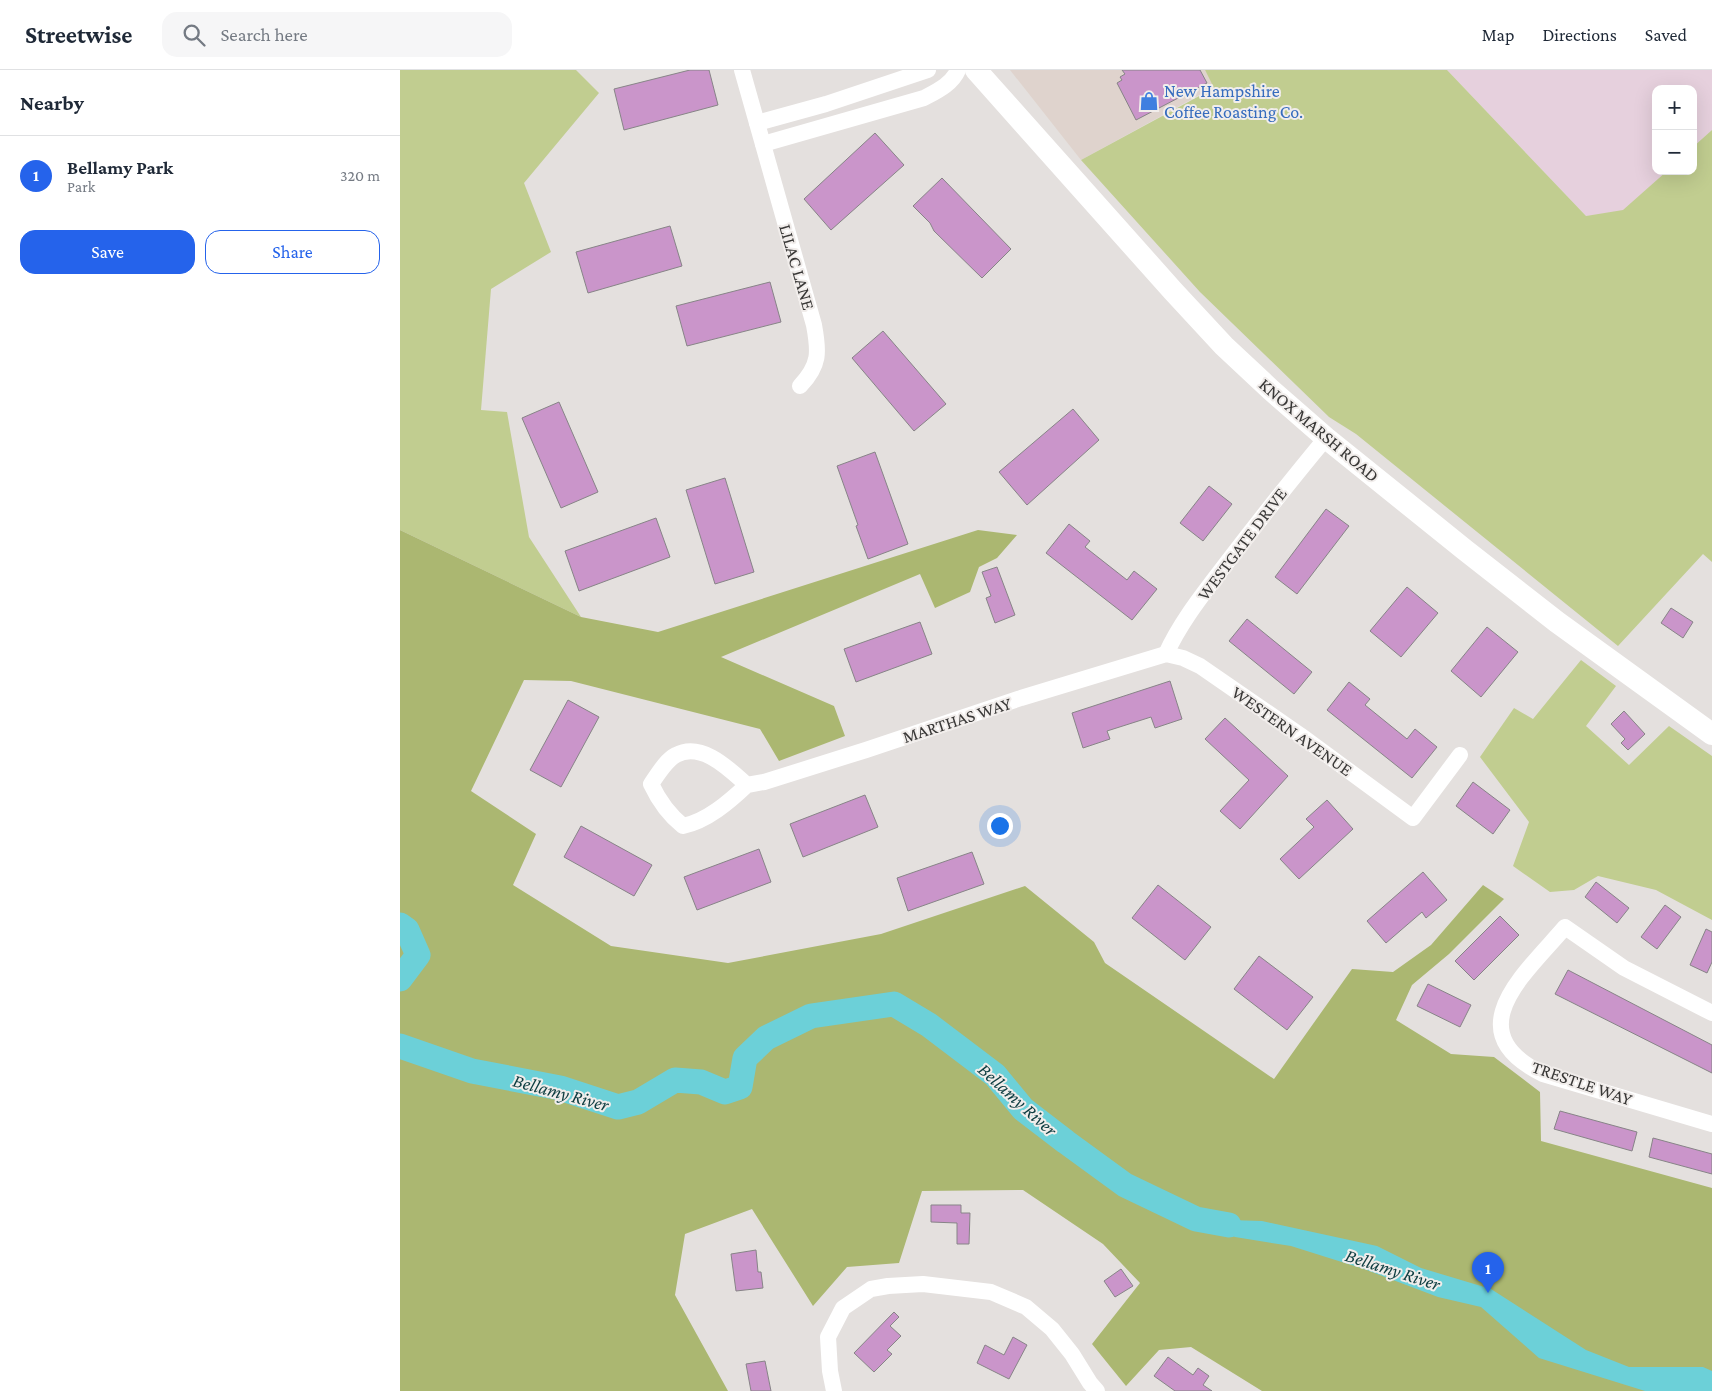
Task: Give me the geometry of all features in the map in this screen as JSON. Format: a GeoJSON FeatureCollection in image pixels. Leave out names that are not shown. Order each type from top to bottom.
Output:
{"type":"FeatureCollection","features":[{"type":"Feature","properties":{"kind":"main road","name":"KNOX MARSH ROAD"},"geometry":{"type":"LineString","coordinates":[[976,70],[1173,291],[1224,346],[1271,390],[1326,438],[1557,622],[1712,734]]}},
{"type":"Feature","properties":{"kind":"street","name":"LILAC LANE"},"geometry":{"type":"LineString","coordinates":[[742,70],[814,325],[818,356],[810,375],[800,386]]}},
{"type":"Feature","properties":{"kind":"street"},"geometry":{"type":"LineString","coordinates":[[757,123],[826,104],[928,70]]}},
{"type":"Feature","properties":{"kind":"street"},"geometry":{"type":"LineString","coordinates":[[763,144],[924,98],[938,91],[955,78],[958,70]]}},
{"type":"Feature","properties":{"kind":"street","name":"WESTGATE DRIVE"},"geometry":{"type":"LineString","coordinates":[[1166,654],[1176,634],[1209,586],[1255,524],[1326,438]]}},
{"type":"Feature","properties":{"kind":"street","name":"MARTHAS WAY"},"geometry":{"type":"LineString","coordinates":[[748,785],[712,758],[687,751],[677,754],[669,760],[651,784],[659,800],[670,815],[683,826],[694,824],[748,785],[866,750],[1021,698],[1166,654]]}},
{"type":"Feature","properties":{"kind":"street","name":"WESTERN AVENUE"},"geometry":{"type":"LineString","coordinates":[[1166,654],[1183,658],[1200,666],[1413,818],[1460,755]]}},
{"type":"Feature","properties":{"kind":"street","name":"TRESTLE WAY"},"geometry":{"type":"LineString","coordinates":[[1712,1013],[1624,968],[1565,927],[1516,983],[1507,997],[1502,1013],[1502,1031],[1514,1055],[1528,1066],[1543,1074],[1712,1124]]}},
{"type":"Feature","properties":{"kind":"street"},"geometry":{"type":"LineString","coordinates":[[834,1391],[830,1371],[828,1337],[843,1308],[870,1289],[922,1284],[991,1292],[1026,1307],[1052,1330],[1072,1354],[1097,1391]]}},
{"type":"Feature","properties":{"kind":"shaded area"},"geometry":{"type":"Polygon","coordinates":[[[1010,70],[1205,70],[1214,87],[1081,160],[1010,70]]]}},
{"type":"Feature","properties":{"kind":"shaded area"},"geometry":{"type":"Polygon","coordinates":[[[1447,70],[1712,70],[1712,130],[1697,143],[1697,85],[1652,85],[1652,175],[1663,175],[1623,211],[1586,216],[1447,70]]]}},
{"type":"Feature","properties":{"kind":"green space"},"geometry":{"type":"Polygon","coordinates":[[[400,70],[576,70],[599,93],[524,183],[551,252],[491,289],[481,410],[507,412],[529,537],[581,617],[400,530],[400,70]]]}},
{"type":"Feature","properties":{"kind":"green space"},"geometry":{"type":"Polygon","coordinates":[[[1205,70],[1447,70],[1586,216],[1623,210],[1662,175],[1697,175],[1697,143],[1712,130],[1712,562],[1703,554],[1618,646],[1356,434],[1329,417],[1200,292],[1081,160],[1214,88],[1205,70]]]}},
{"type":"Feature","properties":{"kind":"green space"},"geometry":{"type":"Polygon","coordinates":[[[400,530],[581,617],[658,632],[978,530],[1017,535],[997,558],[979,567],[970,592],[935,608],[920,574],[721,657],[834,706],[845,736],[779,761],[760,729],[571,681],[524,680],[471,791],[536,834],[513,885],[611,946],[728,963],[881,934],[1025,886],[1094,942],[1105,963],[1274,1079],[1352,969],[1393,972],[1431,945],[1483,885],[1504,899],[1449,954],[1412,985],[1396,1020],[1451,1054],[1494,1057],[1540,1092],[1541,1141],[1712,1188],[1712,1391],[1262,1391],[1191,1347],[1159,1350],[1126,1386],[1092,1344],[1140,1283],[1103,1244],[1023,1190],[922,1191],[899,1263],[847,1267],[813,1306],[752,1209],[685,1234],[675,1295],[728,1391],[400,1391],[400,530]]]}},
{"type":"Feature","properties":{"kind":"green space"},"geometry":{"type":"Polygon","coordinates":[[[1581,660],[1616,686],[1586,726],[1629,765],[1669,726],[1712,756],[1712,920],[1656,890],[1598,876],[1574,890],[1550,892],[1513,866],[1529,822],[1480,757],[1514,708],[1533,719],[1581,660]]]}},
{"type":"Feature","properties":{"kind":"water"},"geometry":{"type":"Polygon","coordinates":[[[1196,1219],[1262,1221],[1377,1246],[1421,1268],[1491,1289],[1586,1350],[1629,1367],[1703,1367],[1712,1371],[1712,1391],[1645,1391],[1539,1358],[1481,1307],[1438,1297],[1364,1269],[1291,1246],[1235,1237],[1196,1219]]]}},
{"type":"Feature","properties":{"kind":"building"},"geometry":{"type":"Polygon","coordinates":[[[690,70],[709,70],[718,105],[624,130],[614,89],[690,70]]]}},
{"type":"Feature","properties":{"kind":"building","name":"New Hampshire Coffee Roasting Co."},"geometry":{"type":"Polygon","coordinates":[[[1122,70],[1200,70],[1207,83],[1136,120],[1117,83],[1122,80],[1120,77],[1125,74],[1122,70]]]}},
{"type":"Feature","properties":{"kind":"building"},"geometry":{"type":"Polygon","coordinates":[[[875,133],[904,165],[831,230],[804,199],[875,133]]]}},
{"type":"Feature","properties":{"kind":"building"},"geometry":{"type":"Polygon","coordinates":[[[942,178],[1011,249],[982,278],[934,231],[930,223],[913,206],[942,178]]]}},
{"type":"Feature","properties":{"kind":"building"},"geometry":{"type":"Polygon","coordinates":[[[670,226],[682,266],[588,293],[576,252],[670,226]]]}},
{"type":"Feature","properties":{"kind":"building"},"geometry":{"type":"Polygon","coordinates":[[[770,282],[781,322],[687,346],[676,306],[770,282]]]}},
{"type":"Feature","properties":{"kind":"building"},"geometry":{"type":"Polygon","coordinates":[[[883,331],[946,404],[914,431],[852,358],[883,331]]]}},
{"type":"Feature","properties":{"kind":"building"},"geometry":{"type":"Polygon","coordinates":[[[559,402],[598,492],[561,508],[522,418],[559,402]]]}},
{"type":"Feature","properties":{"kind":"building"},"geometry":{"type":"Polygon","coordinates":[[[1073,409],[1099,440],[1027,505],[999,472],[1073,409]]]}},
{"type":"Feature","properties":{"kind":"building"},"geometry":{"type":"Polygon","coordinates":[[[875,452],[908,544],[868,559],[837,466],[875,452]]]}},
{"type":"Feature","properties":{"kind":"building"},"geometry":{"type":"Polygon","coordinates":[[[725,478],[754,572],[715,584],[686,490],[725,478]]]}},
{"type":"Feature","properties":{"kind":"building"},"geometry":{"type":"Polygon","coordinates":[[[1209,486],[1232,504],[1203,541],[1180,523],[1209,486]]]}},
{"type":"Feature","properties":{"kind":"building"},"geometry":{"type":"Polygon","coordinates":[[[1326,509],[1349,526],[1297,594],[1275,577],[1326,509]]]}},
{"type":"Feature","properties":{"kind":"building"},"geometry":{"type":"Polygon","coordinates":[[[656,518],[670,557],[579,591],[565,551],[656,518]]]}},
{"type":"Feature","properties":{"kind":"building"},"geometry":{"type":"Polygon","coordinates":[[[1069,524],[1090,541],[1085,547],[1127,580],[1134,571],[1157,589],[1132,620],[1046,553],[1069,524]]]}},
{"type":"Feature","properties":{"kind":"building"},"geometry":{"type":"Polygon","coordinates":[[[997,567],[1015,615],[995,623],[986,598],[991,596],[982,572],[997,567]]]}},
{"type":"Feature","properties":{"kind":"building"},"geometry":{"type":"Polygon","coordinates":[[[1407,587],[1438,613],[1401,657],[1370,631],[1407,587]]]}},
{"type":"Feature","properties":{"kind":"building"},"geometry":{"type":"Polygon","coordinates":[[[1671,608],[1693,622],[1683,638],[1661,623],[1671,608]]]}},
{"type":"Feature","properties":{"kind":"building"},"geometry":{"type":"Polygon","coordinates":[[[1247,619],[1312,672],[1294,694],[1229,641],[1247,619]]]}},
{"type":"Feature","properties":{"kind":"building"},"geometry":{"type":"Polygon","coordinates":[[[920,622],[932,654],[856,682],[844,649],[920,622]]]}},
{"type":"Feature","properties":{"kind":"building"},"geometry":{"type":"Polygon","coordinates":[[[1487,627],[1518,652],[1481,697],[1451,671],[1487,627]]]}},
{"type":"Feature","properties":{"kind":"building"},"geometry":{"type":"Polygon","coordinates":[[[1170,681],[1182,719],[1155,728],[1151,717],[1107,731],[1110,739],[1083,748],[1072,713],[1170,681]]]}},
{"type":"Feature","properties":{"kind":"building"},"geometry":{"type":"Polygon","coordinates":[[[1349,682],[1370,699],[1365,705],[1407,739],[1415,729],[1437,747],[1412,778],[1327,710],[1349,682]]]}},
{"type":"Feature","properties":{"kind":"building"},"geometry":{"type":"Polygon","coordinates":[[[568,700],[599,717],[561,787],[530,770],[568,700]]]}},
{"type":"Feature","properties":{"kind":"building"},"geometry":{"type":"Polygon","coordinates":[[[1624,711],[1645,734],[1628,750],[1621,743],[1625,739],[1611,724],[1624,711]]]}},
{"type":"Feature","properties":{"kind":"building"},"geometry":{"type":"Polygon","coordinates":[[[1225,718],[1288,776],[1240,829],[1220,811],[1249,780],[1205,739],[1225,718]]]}},
{"type":"Feature","properties":{"kind":"building"},"geometry":{"type":"Polygon","coordinates":[[[1473,782],[1510,810],[1493,834],[1456,806],[1473,782]]]}},
{"type":"Feature","properties":{"kind":"building"},"geometry":{"type":"Polygon","coordinates":[[[865,795],[878,827],[803,857],[790,824],[865,795]]]}},
{"type":"Feature","properties":{"kind":"building"},"geometry":{"type":"Polygon","coordinates":[[[1327,800],[1353,829],[1299,879],[1280,859],[1314,827],[1306,819],[1327,800]]]}},
{"type":"Feature","properties":{"kind":"building"},"geometry":{"type":"Polygon","coordinates":[[[581,826],[652,865],[634,896],[564,857],[581,826]]]}},
{"type":"Feature","properties":{"kind":"building"},"geometry":{"type":"Polygon","coordinates":[[[759,849],[771,882],[697,910],[684,877],[759,849]]]}},
{"type":"Feature","properties":{"kind":"building"},"geometry":{"type":"Polygon","coordinates":[[[972,852],[984,884],[908,911],[897,878],[972,852]]]}},
{"type":"Feature","properties":{"kind":"building"},"geometry":{"type":"Polygon","coordinates":[[[1423,872],[1447,900],[1426,918],[1422,912],[1386,943],[1367,921],[1423,872]]]}},
{"type":"Feature","properties":{"kind":"building"},"geometry":{"type":"Polygon","coordinates":[[[1596,882],[1629,908],[1617,923],[1585,897],[1596,882]]]}},
{"type":"Feature","properties":{"kind":"building"},"geometry":{"type":"Polygon","coordinates":[[[1158,885],[1211,927],[1185,960],[1132,918],[1158,885]]]}},
{"type":"Feature","properties":{"kind":"building"},"geometry":{"type":"Polygon","coordinates":[[[1665,905],[1681,917],[1657,949],[1641,937],[1665,905]]]}},
{"type":"Feature","properties":{"kind":"building"},"geometry":{"type":"Polygon","coordinates":[[[1500,916],[1519,935],[1474,980],[1455,961],[1500,916]]]}},
{"type":"Feature","properties":{"kind":"building"},"geometry":{"type":"Polygon","coordinates":[[[1706,929],[1712,932],[1712,962],[1707,973],[1690,965],[1706,929]]]}},
{"type":"Feature","properties":{"kind":"building"},"geometry":{"type":"Polygon","coordinates":[[[1259,956],[1313,997],[1287,1030],[1234,989],[1259,956]]]}},
{"type":"Feature","properties":{"kind":"building"},"geometry":{"type":"Polygon","coordinates":[[[1568,970],[1712,1045],[1712,1073],[1555,994],[1568,970]]]}},
{"type":"Feature","properties":{"kind":"building"},"geometry":{"type":"Polygon","coordinates":[[[1428,984],[1471,1005],[1460,1027],[1417,1006],[1428,984]]]}},
{"type":"Feature","properties":{"kind":"building"},"geometry":{"type":"Polygon","coordinates":[[[1560,1111],[1637,1132],[1632,1151],[1554,1129],[1560,1111]]]}},
{"type":"Feature","properties":{"kind":"building"},"geometry":{"type":"Polygon","coordinates":[[[1653,1138],[1712,1154],[1712,1174],[1649,1157],[1653,1138]]]}},
{"type":"Feature","properties":{"kind":"building"},"geometry":{"type":"Polygon","coordinates":[[[931,1205],[961,1205],[961,1213],[970,1213],[969,1244],[957,1244],[957,1223],[931,1222],[931,1205]]]}},
{"type":"Feature","properties":{"kind":"building"},"geometry":{"type":"Polygon","coordinates":[[[756,1250],[758,1272],[761,1272],[763,1288],[736,1291],[731,1254],[756,1250]]]}},
{"type":"Feature","properties":{"kind":"building"},"geometry":{"type":"Polygon","coordinates":[[[1121,1269],[1133,1286],[1115,1297],[1104,1281],[1121,1269]]]}},
{"type":"Feature","properties":{"kind":"building"},"geometry":{"type":"Polygon","coordinates":[[[894,1312],[899,1317],[890,1326],[901,1336],[887,1350],[892,1354],[874,1372],[854,1353],[894,1312]]]}},
{"type":"Feature","properties":{"kind":"building"},"geometry":{"type":"Polygon","coordinates":[[[1013,1337],[1027,1345],[1009,1379],[977,1363],[985,1345],[1004,1355],[1013,1337]]]}},
{"type":"Feature","properties":{"kind":"building"},"geometry":{"type":"Polygon","coordinates":[[[1168,1357],[1193,1375],[1198,1368],[1209,1376],[1203,1385],[1212,1391],[1175,1391],[1154,1376],[1168,1357]]]}},
{"type":"Feature","properties":{"kind":"building"},"geometry":{"type":"Polygon","coordinates":[[[765,1361],[771,1391],[751,1391],[746,1364],[765,1361]]]}},
{"type":"Feature","properties":{"kind":"waterway","name":"Bellamy River"},"geometry":{"type":"LineString","coordinates":[[400,925],[407,930],[418,955],[400,979]]}},
{"type":"Feature","properties":{"kind":"waterway","name":"Bellamy River"},"geometry":{"type":"LineString","coordinates":[[400,1046],[472,1071],[560,1088],[618,1107],[638,1102],[675,1080],[701,1082],[725,1092],[740,1087],[745,1058],[766,1038],[811,1016],[894,1004],[929,1025],[995,1075],[1023,1109],[1125,1185],[1196,1219],[1229,1225]]}},
{"type":"Feature","properties":{"kind":"place","name":"New Hampshire Coffee Roasting Co."},"geometry":{"type":"Point","coordinates":[1149,101]}},
{"type":"Feature","properties":{"kind":"place","name":"Bellamy Park"},"geometry":{"type":"Point","coordinates":[1488,1293]}}]}
